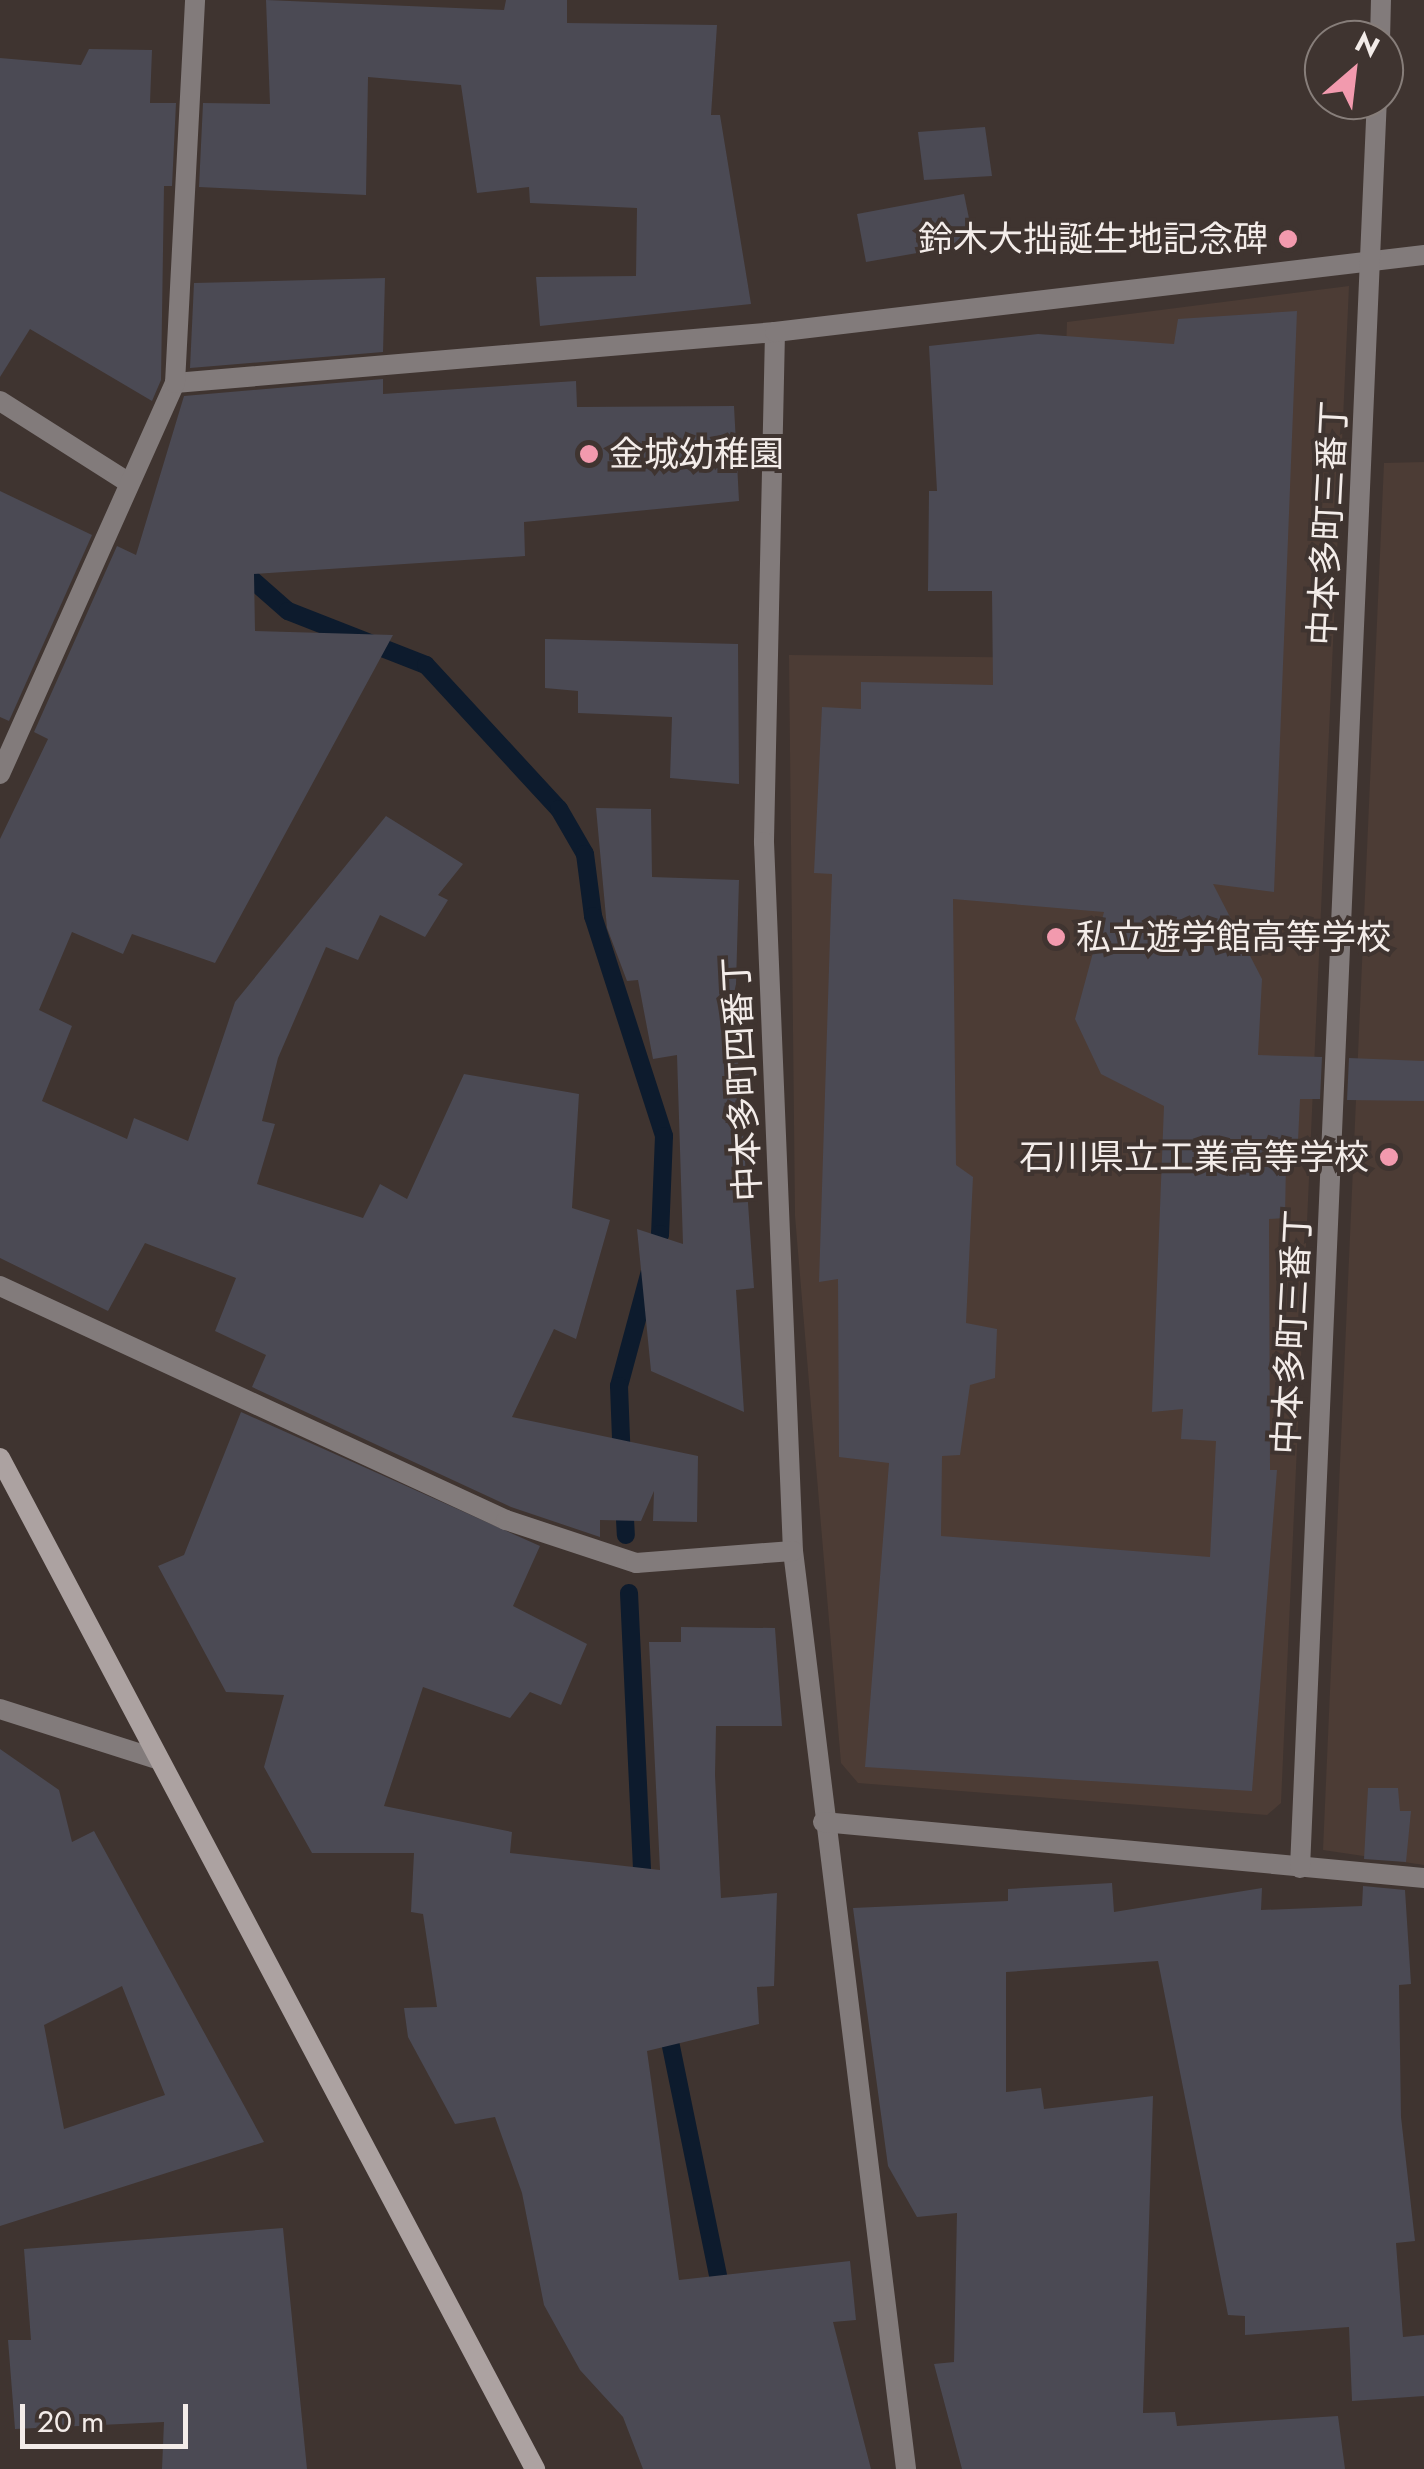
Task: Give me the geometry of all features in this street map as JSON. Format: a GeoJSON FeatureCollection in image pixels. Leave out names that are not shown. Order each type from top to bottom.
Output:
{"type":"FeatureCollection","features":[{"type":"Feature","properties":{"kind":"street"},"geometry":{"type":"LineString","coordinates":[[0,774],[175,383],[195,0]]}},
{"type":"Feature","properties":{"kind":"street","name":"中本多町三番丁"},"geometry":{"type":"LineString","coordinates":[[1300,1868],[1377,120]]}},
{"type":"Feature","properties":{"kind":"street"},"geometry":{"type":"LineString","coordinates":[[175,383],[775,332],[1424,255]]}},
{"type":"Feature","properties":{"kind":"street","name":"中本多町四番丁"},"geometry":{"type":"LineString","coordinates":[[775,332],[764,842],[793,1551],[823,1822],[906,2469]]}},
{"type":"Feature","properties":{"kind":"street"},"geometry":{"type":"LineString","coordinates":[[0,401],[129,483]]}},
{"type":"Feature","properties":{"kind":"street"},"geometry":{"type":"LineString","coordinates":[[0,1286],[506,1520],[636,1563],[793,1551]]}},
{"type":"Feature","properties":{"kind":"street"},"geometry":{"type":"LineString","coordinates":[[0,1458],[154,1758],[535,2469]]}},
{"type":"Feature","properties":{"kind":"street"},"geometry":{"type":"LineString","coordinates":[[0,1709],[154,1758]]}},
{"type":"Feature","properties":{"kind":"street"},"geometry":{"type":"LineString","coordinates":[[823,1822],[1424,1878]]}},
{"type":"Feature","properties":{"kind":"shaded area","name":"私立遊学館高等学校"},"geometry":{"type":"Polygon","coordinates":[[[1349,286],[1281,1803],[1267,1815],[858,1783],[841,1763],[795,1216],[789,655],[1055,658],[1067,322],[1349,286]]]}},
{"type":"Feature","properties":{"kind":"shaded area","name":"石川県立工業高等学校"},"geometry":{"type":"Polygon","coordinates":[[[1424,462],[1424,1865],[1323,1850],[1384,463],[1424,462]]]}},
{"type":"Feature","properties":{"kind":"building"},"geometry":{"type":"Polygon","coordinates":[[[266,0],[504,10],[506,0],[567,0],[567,23],[717,25],[711,115],[720,115],[751,304],[540,326],[536,277],[636,276],[637,208],[530,203],[529,187],[477,193],[461,85],[368,77],[366,195],[199,187],[203,103],[270,104],[266,0]]]}},
{"type":"Feature","properties":{"kind":"building"},"geometry":{"type":"Polygon","coordinates":[[[89,49],[152,50],[150,103],[176,103],[172,186],[164,186],[161,380],[152,401],[30,329],[0,377],[0,58],[81,65],[89,49]]]}},
{"type":"Feature","properties":{"kind":"building"},"geometry":{"type":"Polygon","coordinates":[[[985,127],[992,176],[924,180],[918,132],[985,127]]]}},
{"type":"Feature","properties":{"kind":"building"},"geometry":{"type":"Polygon","coordinates":[[[964,194],[974,243],[866,262],[857,214],[964,194]]]}},
{"type":"Feature","properties":{"kind":"building"},"geometry":{"type":"Polygon","coordinates":[[[385,278],[383,352],[190,368],[194,283],[385,278]]]}},
{"type":"Feature","properties":{"kind":"building","name":"私立遊学館高等学校"},"geometry":{"type":"Polygon","coordinates":[[[1297,311],[1274,892],[1213,884],[1262,979],[1258,1055],[1322,1057],[1320,1099],[1300,1099],[1297,1162],[1286,1162],[1285,1218],[1269,1219],[1270,1470],[1277,1470],[1252,1791],[865,1767],[889,1463],[839,1457],[838,1279],[819,1282],[832,874],[814,873],[822,707],[861,709],[861,682],[993,685],[992,591],[928,591],[929,491],[937,491],[929,346],[1038,334],[1174,344],[1178,319],[1297,311]],[[953,899],[956,1165],[973,1177],[966,1323],[997,1329],[995,1378],[970,1385],[960,1455],[942,1456],[941,1536],[1210,1557],[1216,1441],[1181,1439],[1183,1409],[1152,1412],[1164,1106],[1101,1074],[1075,1019],[1104,912],[953,899]]]}},
{"type":"Feature","properties":{"kind":"building"},"geometry":{"type":"Polygon","coordinates":[[[383,379],[383,394],[576,381],[577,407],[734,406],[739,501],[524,522],[525,556],[254,574],[255,631],[393,635],[215,963],[132,934],[123,954],[72,932],[39,1010],[72,1026],[42,1101],[127,1139],[134,1118],[188,1141],[235,1002],[386,816],[463,864],[438,895],[448,900],[425,937],[380,915],[358,960],[326,947],[278,1058],[262,1121],[275,1124],[257,1184],[363,1218],[380,1184],[407,1199],[464,1074],[579,1094],[572,1208],[610,1220],[576,1339],[554,1329],[512,1417],[698,1456],[697,1522],[653,1521],[654,1491],[641,1521],[600,1520],[600,1537],[511,1507],[252,1387],[266,1355],[215,1331],[236,1278],[145,1243],[108,1311],[0,1258],[0,839],[48,739],[34,732],[117,546],[136,555],[184,396],[383,379]]]}},
{"type":"Feature","properties":{"kind":"building"},"geometry":{"type":"Polygon","coordinates":[[[0,491],[92,535],[9,721],[0,717],[0,491]]]}},
{"type":"Feature","properties":{"kind":"building"},"geometry":{"type":"Polygon","coordinates":[[[545,639],[738,644],[739,784],[670,778],[672,717],[578,713],[578,691],[545,688],[545,639]]]}},
{"type":"Feature","properties":{"kind":"building"},"geometry":{"type":"Polygon","coordinates":[[[596,808],[651,809],[652,877],[739,880],[735,1019],[754,1288],[736,1290],[744,1412],[651,1371],[637,1229],[683,1244],[677,1055],[653,1059],[638,980],[627,981],[607,928],[596,808]]]}},
{"type":"Feature","properties":{"kind":"building"},"geometry":{"type":"Polygon","coordinates":[[[1349,1058],[1424,1061],[1424,1101],[1347,1100],[1349,1058]]]}},
{"type":"Feature","properties":{"kind":"building"},"geometry":{"type":"Polygon","coordinates":[[[241,1412],[540,1546],[513,1606],[587,1644],[561,1705],[530,1692],[510,1718],[423,1687],[384,1806],[512,1832],[510,1853],[660,1870],[649,1642],[681,1642],[681,1627],[775,1628],[782,1726],[716,1726],[715,1775],[721,1898],[777,1893],[774,1986],[757,1987],[759,2024],[647,2051],[679,2280],[850,2261],[856,2320],[833,2322],[871,2469],[643,2469],[623,2417],[580,2370],[544,2305],[522,2193],[495,2117],[455,2124],[408,2037],[404,2008],[437,2007],[423,1914],[411,1912],[414,1853],[312,1853],[264,1767],[284,1695],[226,1692],[158,1566],[184,1555],[241,1412]]]}},
{"type":"Feature","properties":{"kind":"building"},"geometry":{"type":"Polygon","coordinates":[[[0,1749],[59,1790],[72,1842],[94,1831],[264,2142],[0,2226],[0,1749]],[[122,1986],[44,2025],[64,2129],[165,2095],[122,1986]]]}},
{"type":"Feature","properties":{"kind":"building"},"geometry":{"type":"Polygon","coordinates":[[[1368,1788],[1398,1788],[1400,1811],[1411,1811],[1406,1862],[1364,1859],[1368,1788]]]}},
{"type":"Feature","properties":{"kind":"building"},"geometry":{"type":"Polygon","coordinates":[[[1112,1883],[1114,1912],[1262,1888],[1261,1910],[1362,1906],[1363,1886],[1405,1890],[1411,1984],[1399,1985],[1401,2117],[1415,2241],[1396,2243],[1403,2337],[1424,2335],[1424,2396],[1352,2401],[1349,2327],[1245,2335],[1245,2316],[1228,2315],[1158,1961],[1006,1972],[1006,2092],[1041,2088],[1044,2109],[1153,2096],[1143,2413],[1175,2412],[1177,2426],[1338,2416],[1345,2469],[962,2469],[934,2364],[954,2362],[957,2213],[917,2217],[888,2166],[853,1908],[1008,1901],[1008,1889],[1112,1883]]]}},
{"type":"Feature","properties":{"kind":"building"},"geometry":{"type":"Polygon","coordinates":[[[283,2228],[307,2469],[162,2469],[164,2422],[15,2429],[8,2340],[31,2340],[24,2249],[283,2228]]]}},
{"type":"Feature","properties":{"kind":"waterway"},"geometry":{"type":"LineString","coordinates":[[239,568],[288,611],[426,665],[559,809],[585,854],[593,916],[664,1136],[660,1234],[619,1386],[622,1464]]}},
{"type":"Feature","properties":{"kind":"waterway"},"geometry":{"type":"LineString","coordinates":[[624,1500],[626,1535]]}},
{"type":"Feature","properties":{"kind":"waterway"},"geometry":{"type":"LineString","coordinates":[[629,1593],[643,1888]]}},
{"type":"Feature","properties":{"kind":"waterway"},"geometry":{"type":"LineString","coordinates":[[666,2022],[722,2295]]}},
{"type":"Feature","properties":{"kind":"place","name":"鈴木大拙誕生地記念碑"},"geometry":{"type":"Point","coordinates":[1288,239]}},
{"type":"Feature","properties":{"kind":"place","name":"金城幼稚園"},"geometry":{"type":"Point","coordinates":[589,454]}},
{"type":"Feature","properties":{"kind":"place","name":"私立遊学館高等学校"},"geometry":{"type":"Point","coordinates":[1056,937]}},
{"type":"Feature","properties":{"kind":"place","name":"石川県立工業高等学校"},"geometry":{"type":"Point","coordinates":[1389,1157]}}]}
